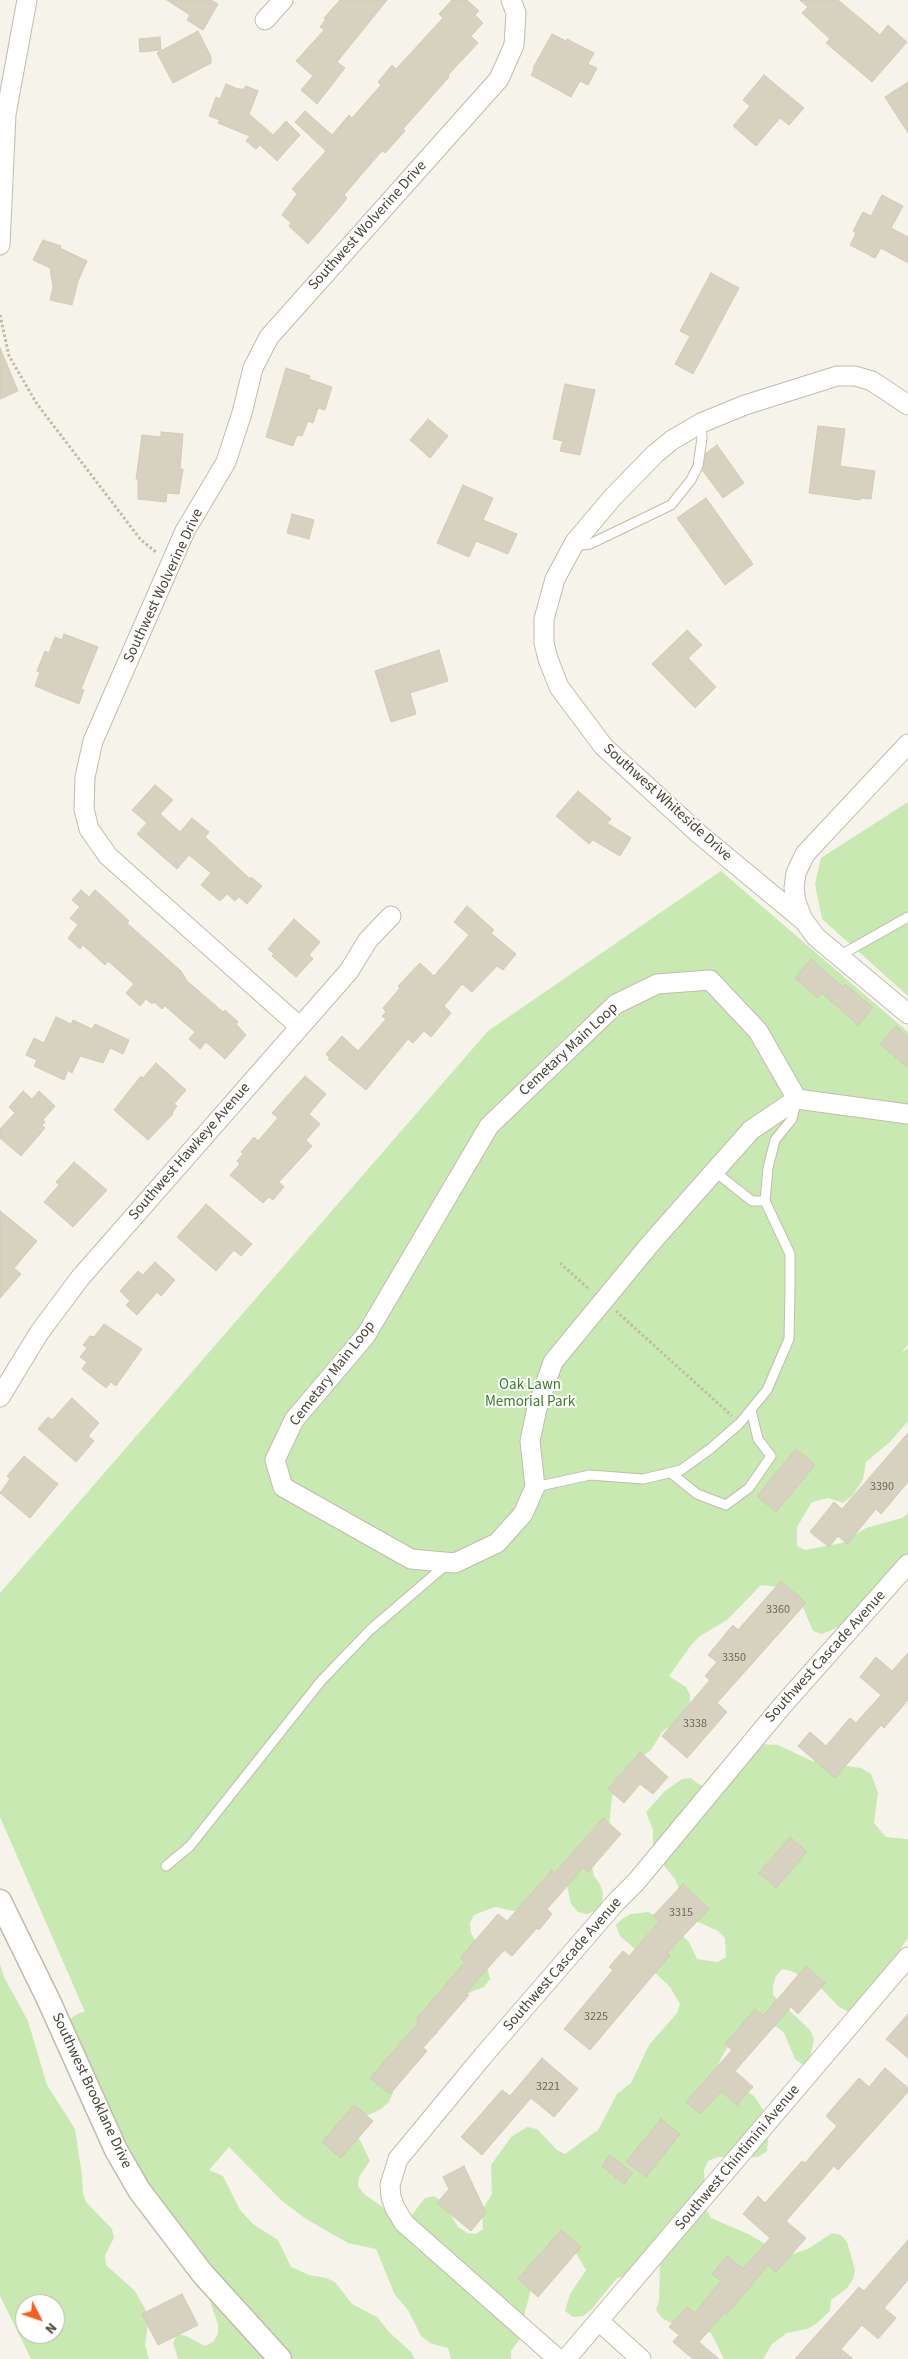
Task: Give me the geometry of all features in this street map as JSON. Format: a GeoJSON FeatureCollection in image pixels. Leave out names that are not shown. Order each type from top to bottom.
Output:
{"type":"FeatureCollection","features":[{"type":"Feature","properties":{"kind":"street"},"geometry":{"type":"LineString","coordinates":[[0,245],[6,114],[27,0]]}},
{"type":"Feature","properties":{"kind":"street"},"geometry":{"type":"LineString","coordinates":[[265,20],[283,0]]}},
{"type":"Feature","properties":{"kind":"street","name":"Southwest Wolverine Drive"},"geometry":{"type":"LineString","coordinates":[[300,1027],[116,864],[89,829],[84,809],[84,777],[93,741],[185,532],[226,462],[242,413],[253,368],[269,337],[499,79],[514,45],[516,13],[511,0]]}},
{"type":"Feature","properties":{"kind":"street","name":"Southwest Whiteside Drive"},"geometry":{"type":"LineString","coordinates":[[908,405],[872,381],[854,376],[837,376],[745,405],[701,423],[672,440],[655,454],[612,497],[572,546],[555,579],[544,619],[544,643],[548,659],[560,687],[596,738],[634,776],[699,834],[804,921],[816,938],[908,1014]]}},
{"type":"Feature","properties":{"kind":"street"},"geometry":{"type":"LineString","coordinates":[[804,921],[796,902],[794,888],[796,873],[805,854],[908,744]]}},
{"type":"Feature","properties":{"kind":"street","name":"Southwest Hawkeye Avenue"},"geometry":{"type":"LineString","coordinates":[[0,1397],[39,1333],[80,1278],[349,971],[368,940],[391,916]]}},
{"type":"Feature","properties":{"kind":"street","name":"Cemetary Main Loop"},"geometry":{"type":"LineString","coordinates":[[710,980],[758,1030],[797,1099],[751,1130],[603,1301],[554,1362],[537,1408],[530,1441],[535,1486],[523,1514],[497,1543],[455,1562],[411,1559],[283,1487],[275,1460],[294,1420],[366,1335],[488,1126],[616,1004],[657,984],[710,980]]}},
{"type":"Feature","properties":{"kind":"street"},"geometry":{"type":"LineString","coordinates":[[797,1099],[908,1114]]}},
{"type":"Feature","properties":{"kind":"street","name":"Southwest Cascade Avenue"},"geometry":{"type":"LineString","coordinates":[[558,2359],[404,2223],[391,2197],[390,2185],[398,2159],[483,2056],[616,1902],[636,1882],[782,1706],[908,1564]]}},
{"type":"Feature","properties":{"kind":"street","name":"Southwest Brooklane Drive"},"geometry":{"type":"LineString","coordinates":[[0,1901],[48,1999],[116,2150],[139,2190],[202,2273],[280,2359]]}},
{"type":"Feature","properties":{"kind":"street","name":"Southwest Chintimini Avenue"},"geometry":{"type":"LineString","coordinates":[[566,2359],[600,2322],[908,1957]]}},
{"type":"Feature","properties":{"kind":"street"},"geometry":{"type":"LineString","coordinates":[[600,2322],[641,2359]]}},
{"type":"Feature","properties":{"kind":"lane"},"geometry":{"type":"LineString","coordinates":[[572,546],[590,544],[671,505],[691,480],[698,466],[702,438],[701,423]]}},
{"type":"Feature","properties":{"kind":"lane"},"geometry":{"type":"LineString","coordinates":[[840,956],[908,917]]}},
{"type":"Feature","properties":{"kind":"lane"},"geometry":{"type":"LineString","coordinates":[[535,1486],[590,1476],[643,1479],[681,1470],[703,1455],[740,1423],[767,1390],[789,1339],[790,1254],[766,1202],[768,1168],[775,1140],[792,1119],[797,1099]]}},
{"type":"Feature","properties":{"kind":"lane"},"geometry":{"type":"LineString","coordinates":[[714,1171],[752,1201],[766,1202]]}},
{"type":"Feature","properties":{"kind":"lane"},"geometry":{"type":"LineString","coordinates":[[671,1473],[697,1494],[726,1504],[749,1488],[771,1456],[758,1439],[751,1410]]}},
{"type":"Feature","properties":{"kind":"lane"},"geometry":{"type":"LineString","coordinates":[[166,1866],[190,1846],[321,1682],[370,1630],[449,1562]]}},
{"type":"Feature","properties":{"kind":"path"},"geometry":{"type":"LineString","coordinates":[[0,315],[9,356],[37,404],[142,540],[151,550],[172,561]]}},
{"type":"Feature","properties":{"kind":"path"},"geometry":{"type":"LineString","coordinates":[[560,1263],[740,1423]]}},
{"type":"Feature","properties":{"kind":"green space"},"geometry":{"type":"Polygon","coordinates":[[[908,802],[908,996],[822,919],[815,884],[821,858],[908,802]]]}},
{"type":"Feature","properties":{"kind":"green space","name":"Oak Lawn Memorial Park"},"geometry":{"type":"Polygon","coordinates":[[[721,871],[908,1032],[908,1344],[902,1353],[908,1348],[908,1421],[890,1442],[866,1462],[863,1480],[852,1496],[843,1503],[828,1498],[812,1502],[797,1527],[797,1546],[805,1550],[842,1543],[866,1528],[902,1518],[908,1513],[908,1558],[841,1626],[822,1634],[813,1631],[802,1605],[780,1587],[761,1585],[727,1620],[700,1636],[692,1644],[669,1676],[686,1687],[690,1695],[690,1705],[686,1714],[662,1732],[651,1750],[624,1770],[618,1778],[612,1797],[609,1826],[592,1866],[594,1876],[600,1884],[603,1893],[602,1903],[596,1911],[587,1914],[578,1912],[571,1904],[567,1886],[551,1879],[524,1909],[514,1911],[495,1907],[474,1915],[470,1923],[471,1933],[485,1959],[490,1979],[484,1987],[456,1998],[449,2005],[437,2034],[399,2044],[392,2062],[393,2093],[389,2102],[381,2109],[364,2117],[357,2134],[370,2161],[359,2177],[358,2186],[364,2194],[398,2218],[407,2221],[425,2198],[434,2196],[443,2202],[458,2227],[467,2233],[476,2234],[483,2229],[482,2210],[492,2194],[491,2165],[511,2137],[527,2127],[537,2129],[557,2150],[565,2154],[598,2130],[617,2094],[631,2083],[649,2045],[677,2013],[680,2004],[670,1987],[648,1966],[635,1949],[620,1936],[616,1925],[631,1914],[648,1912],[667,1922],[689,1942],[697,1959],[718,1962],[726,1957],[725,1938],[718,1931],[698,1922],[690,1915],[675,1879],[657,1857],[653,1848],[653,1830],[646,1812],[665,1791],[682,1779],[691,1778],[698,1784],[706,1787],[760,1744],[778,1745],[812,1761],[861,1768],[871,1774],[878,1793],[874,1823],[886,1837],[908,1839],[908,1938],[902,1946],[893,1974],[858,2010],[849,2012],[839,2007],[819,1986],[791,1971],[782,1969],[776,1976],[773,1995],[810,2030],[814,2039],[810,2058],[803,2065],[795,2059],[784,2033],[777,2027],[745,2023],[736,2032],[718,2064],[724,2077],[754,2096],[764,2111],[769,2129],[767,2151],[758,2157],[718,2157],[708,2161],[704,2169],[706,2209],[711,2218],[748,2234],[781,2253],[790,2255],[808,2249],[832,2233],[841,2235],[847,2242],[855,2270],[853,2279],[847,2288],[831,2300],[830,2311],[816,2324],[807,2329],[787,2333],[772,2344],[763,2359],[724,2359],[711,2333],[671,2323],[662,2318],[656,2310],[659,2301],[660,2264],[651,2262],[637,2274],[617,2278],[591,2310],[583,2316],[573,2317],[565,2311],[570,2294],[586,2270],[576,2253],[533,2282],[525,2312],[524,2333],[511,2351],[511,2359],[451,2359],[448,2348],[430,2343],[421,2336],[408,2310],[395,2295],[376,2249],[348,2243],[306,2219],[282,2201],[229,2147],[209,2170],[223,2176],[240,2210],[253,2224],[278,2240],[291,2267],[309,2275],[326,2278],[335,2282],[352,2304],[377,2317],[389,2332],[411,2352],[415,2359],[178,2359],[173,2343],[177,2334],[186,2336],[205,2346],[213,2342],[218,2334],[218,2325],[209,2298],[191,2271],[147,2194],[70,2029],[70,2019],[79,2013],[85,2012],[0,1817],[0,1593],[488,1031],[721,871]]]}},
{"type":"Feature","properties":{"kind":"green space"},"geometry":{"type":"Polygon","coordinates":[[[0,1964],[4,1977],[28,2021],[47,2085],[75,2129],[83,2193],[86,2202],[112,2229],[114,2238],[105,2255],[106,2265],[135,2291],[149,2316],[145,2345],[149,2359],[31,2359],[24,2344],[65,2344],[65,2294],[15,2294],[15,2326],[0,2296],[0,1964]]]}},
{"type":"Feature","properties":{"kind":"building"},"geometry":{"type":"Polygon","coordinates":[[[167,0],[211,0],[218,4],[203,30],[187,20],[190,15],[167,0]]]}},
{"type":"Feature","properties":{"kind":"building"},"geometry":{"type":"Polygon","coordinates":[[[340,0],[387,0],[337,62],[345,68],[317,104],[301,90],[313,76],[296,61],[324,30],[320,27],[326,19],[324,18],[340,0]]]}},
{"type":"Feature","properties":{"kind":"building"},"geometry":{"type":"Polygon","coordinates":[[[452,0],[467,0],[479,11],[475,15],[483,23],[471,36],[478,43],[448,75],[449,77],[403,129],[405,131],[385,153],[383,151],[380,153],[344,195],[347,198],[308,244],[289,226],[291,223],[282,215],[297,194],[292,189],[326,151],[295,122],[305,111],[332,135],[349,115],[352,118],[381,85],[378,82],[392,65],[396,69],[443,18],[439,14],[452,0]]]}},
{"type":"Feature","properties":{"kind":"building"},"geometry":{"type":"Polygon","coordinates":[[[800,0],[838,0],[880,35],[888,25],[907,42],[872,82],[826,43],[830,39],[802,13],[808,7],[800,0]]]}},
{"type":"Feature","properties":{"kind":"building"},"geometry":{"type":"Polygon","coordinates":[[[198,31],[211,57],[211,63],[173,83],[157,53],[198,31]]]}},
{"type":"Feature","properties":{"kind":"building"},"geometry":{"type":"Polygon","coordinates":[[[552,34],[566,41],[567,39],[594,53],[588,64],[597,68],[588,85],[580,81],[571,97],[531,75],[552,34]]]}},
{"type":"Feature","properties":{"kind":"building"},"geometry":{"type":"Polygon","coordinates":[[[160,37],[161,50],[140,52],[139,39],[160,37]]]}},
{"type":"Feature","properties":{"kind":"building"},"geometry":{"type":"Polygon","coordinates":[[[764,75],[804,108],[789,125],[780,118],[756,146],[733,126],[750,106],[743,100],[764,75]]]}},
{"type":"Feature","properties":{"kind":"building"},"geometry":{"type":"Polygon","coordinates":[[[908,82],[908,133],[885,97],[908,82]]]}},
{"type":"Feature","properties":{"kind":"building"},"geometry":{"type":"Polygon","coordinates":[[[226,84],[238,89],[244,89],[246,86],[258,91],[249,114],[273,135],[286,121],[300,135],[277,161],[260,145],[256,149],[246,141],[250,136],[218,123],[220,120],[209,116],[216,97],[220,99],[226,84]]]}},
{"type":"Feature","properties":{"kind":"building"},"geometry":{"type":"Polygon","coordinates":[[[882,195],[903,206],[891,228],[908,237],[908,263],[881,248],[875,258],[850,245],[856,233],[853,231],[863,212],[871,216],[882,195]]]}},
{"type":"Feature","properties":{"kind":"building"},"geometry":{"type":"Polygon","coordinates":[[[43,240],[61,246],[60,248],[87,261],[78,281],[72,305],[50,300],[53,287],[50,268],[33,260],[43,240]]]}},
{"type":"Feature","properties":{"kind":"building"},"geometry":{"type":"Polygon","coordinates":[[[711,273],[739,288],[693,374],[675,364],[690,336],[680,331],[711,273]]]}},
{"type":"Feature","properties":{"kind":"building"},"geometry":{"type":"Polygon","coordinates":[[[0,348],[18,391],[0,399],[0,348]]]}},
{"type":"Feature","properties":{"kind":"building"},"geometry":{"type":"Polygon","coordinates":[[[286,368],[310,376],[309,379],[332,387],[325,410],[318,408],[313,423],[308,421],[302,436],[297,435],[293,446],[266,437],[286,368]]]}},
{"type":"Feature","properties":{"kind":"building"},"geometry":{"type":"Polygon","coordinates":[[[565,384],[595,390],[580,455],[560,451],[563,441],[553,439],[565,384]]]}},
{"type":"Feature","properties":{"kind":"building"},"geometry":{"type":"Polygon","coordinates":[[[428,419],[448,436],[430,458],[410,440],[428,419]]]}},
{"type":"Feature","properties":{"kind":"building"},"geometry":{"type":"Polygon","coordinates":[[[818,426],[845,429],[840,466],[875,471],[871,499],[861,498],[860,500],[809,493],[818,426]]]}},
{"type":"Feature","properties":{"kind":"building"},"geometry":{"type":"Polygon","coordinates":[[[161,432],[183,434],[180,469],[183,469],[179,494],[167,493],[166,502],[138,499],[138,479],[136,479],[142,435],[161,437],[161,432]]]}},
{"type":"Feature","properties":{"kind":"building"},"geometry":{"type":"Polygon","coordinates":[[[717,445],[744,483],[723,498],[703,471],[706,453],[717,445]]]}},
{"type":"Feature","properties":{"kind":"building"},"geometry":{"type":"Polygon","coordinates":[[[463,485],[493,498],[483,520],[517,534],[508,554],[476,541],[469,557],[437,543],[463,485]]]}},
{"type":"Feature","properties":{"kind":"building"},"geometry":{"type":"Polygon","coordinates":[[[706,498],[753,564],[725,585],[677,518],[706,498]]]}},
{"type":"Feature","properties":{"kind":"building"},"geometry":{"type":"Polygon","coordinates":[[[292,514],[314,520],[309,539],[287,533],[292,514]]]}},
{"type":"Feature","properties":{"kind":"building"},"geometry":{"type":"Polygon","coordinates":[[[687,630],[702,645],[688,658],[716,687],[695,708],[652,664],[687,630]]]}},
{"type":"Feature","properties":{"kind":"building"},"geometry":{"type":"Polygon","coordinates":[[[64,634],[98,647],[81,689],[84,690],[79,704],[35,686],[40,672],[37,671],[45,651],[49,653],[55,637],[62,640],[64,634]]]}},
{"type":"Feature","properties":{"kind":"building"},"geometry":{"type":"Polygon","coordinates":[[[439,650],[448,681],[410,693],[416,714],[391,722],[375,671],[439,650]]]}},
{"type":"Feature","properties":{"kind":"building"},"geometry":{"type":"Polygon","coordinates":[[[155,785],[173,800],[160,814],[180,832],[192,818],[209,832],[205,837],[250,879],[251,877],[262,886],[247,904],[239,897],[235,901],[227,894],[220,901],[201,885],[211,873],[189,855],[177,869],[137,834],[147,823],[132,810],[155,785]]]}},
{"type":"Feature","properties":{"kind":"building"},"geometry":{"type":"Polygon","coordinates":[[[578,791],[611,819],[607,823],[631,838],[620,856],[593,840],[589,844],[556,816],[578,791]]]}},
{"type":"Feature","properties":{"kind":"building"},"geometry":{"type":"Polygon","coordinates":[[[81,890],[89,897],[95,890],[129,921],[127,923],[181,971],[187,981],[223,1012],[225,1010],[238,1022],[236,1024],[246,1035],[225,1059],[206,1042],[200,1049],[189,1039],[195,1032],[165,1006],[162,1009],[154,1002],[152,1004],[146,999],[140,1006],[126,993],[134,984],[108,961],[105,965],[83,945],[80,949],[68,938],[78,925],[70,918],[80,907],[72,900],[81,890]]]}},
{"type":"Feature","properties":{"kind":"building"},"geometry":{"type":"Polygon","coordinates":[[[467,906],[494,930],[491,933],[516,954],[503,970],[497,966],[472,992],[462,984],[444,1006],[451,1013],[431,1037],[424,1031],[413,1043],[408,1039],[366,1090],[328,1059],[330,1058],[326,1054],[342,1036],[358,1051],[386,1019],[382,1016],[386,1012],[383,1008],[400,988],[398,986],[420,963],[434,976],[469,935],[454,922],[467,906]]]}},
{"type":"Feature","properties":{"kind":"building"},"geometry":{"type":"Polygon","coordinates":[[[294,919],[320,942],[309,955],[313,959],[296,977],[272,956],[274,954],[268,949],[294,919]]]}},
{"type":"Feature","properties":{"kind":"building"},"geometry":{"type":"Polygon","coordinates":[[[811,959],[843,987],[845,984],[873,1008],[858,1025],[822,993],[818,998],[795,978],[811,959]]]}},
{"type":"Feature","properties":{"kind":"building"},"geometry":{"type":"Polygon","coordinates":[[[56,1017],[71,1024],[73,1020],[92,1029],[95,1024],[129,1040],[123,1054],[110,1048],[103,1063],[80,1056],[72,1073],[68,1070],[64,1080],[34,1066],[37,1060],[26,1055],[34,1038],[44,1043],[56,1017]]]}},
{"type":"Feature","properties":{"kind":"building"},"geometry":{"type":"Polygon","coordinates":[[[896,1026],[908,1037],[908,1068],[880,1044],[896,1026]]]}},
{"type":"Feature","properties":{"kind":"building"},"geometry":{"type":"Polygon","coordinates":[[[156,1063],[186,1090],[174,1104],[177,1106],[173,1114],[148,1140],[114,1110],[141,1076],[143,1078],[156,1063]]]}},
{"type":"Feature","properties":{"kind":"building"},"geometry":{"type":"Polygon","coordinates":[[[305,1076],[326,1094],[309,1114],[320,1124],[306,1140],[312,1146],[279,1182],[284,1187],[273,1200],[269,1197],[263,1203],[230,1175],[240,1164],[237,1161],[243,1154],[241,1152],[254,1137],[258,1141],[278,1118],[272,1113],[305,1076]]]}},
{"type":"Feature","properties":{"kind":"building"},"geometry":{"type":"Polygon","coordinates":[[[23,1091],[32,1099],[39,1091],[55,1106],[43,1120],[45,1122],[42,1125],[45,1128],[21,1156],[0,1138],[0,1129],[15,1113],[9,1107],[23,1091]]]}},
{"type":"Feature","properties":{"kind":"building"},"geometry":{"type":"Polygon","coordinates":[[[74,1162],[107,1190],[73,1227],[44,1202],[59,1185],[56,1182],[74,1162]]]}},
{"type":"Feature","properties":{"kind":"building"},"geometry":{"type":"Polygon","coordinates":[[[206,1204],[252,1244],[241,1256],[234,1250],[216,1271],[177,1237],[206,1204]]]}},
{"type":"Feature","properties":{"kind":"building"},"geometry":{"type":"Polygon","coordinates":[[[0,1211],[37,1241],[14,1268],[21,1274],[0,1298],[0,1211]]]}},
{"type":"Feature","properties":{"kind":"building"},"geometry":{"type":"Polygon","coordinates":[[[155,1262],[175,1280],[161,1296],[157,1292],[137,1315],[126,1305],[130,1301],[120,1291],[138,1271],[143,1275],[155,1262]]]}},
{"type":"Feature","properties":{"kind":"building"},"geometry":{"type":"Polygon","coordinates":[[[104,1324],[142,1349],[116,1386],[111,1382],[106,1388],[82,1369],[87,1362],[80,1357],[87,1348],[83,1345],[90,1336],[94,1337],[104,1324]]]}},
{"type":"Feature","properties":{"kind":"building"},"geometry":{"type":"Polygon","coordinates":[[[72,1398],[99,1423],[88,1436],[94,1441],[76,1462],[38,1429],[48,1417],[52,1420],[72,1398]]]}},
{"type":"Feature","properties":{"kind":"building"},"geometry":{"type":"Polygon","coordinates":[[[908,1433],[908,1482],[881,1514],[876,1509],[847,1544],[838,1536],[829,1547],[810,1532],[834,1502],[842,1509],[908,1433]]]}},
{"type":"Feature","properties":{"kind":"building"},"geometry":{"type":"Polygon","coordinates":[[[796,1449],[815,1465],[776,1512],[757,1496],[796,1449]]]}},
{"type":"Feature","properties":{"kind":"building"},"geometry":{"type":"Polygon","coordinates":[[[24,1456],[58,1484],[30,1518],[0,1493],[10,1479],[7,1476],[24,1456]]]}},
{"type":"Feature","properties":{"kind":"building"},"geometry":{"type":"Polygon","coordinates":[[[781,1581],[806,1603],[717,1703],[727,1712],[687,1758],[662,1736],[710,1680],[705,1676],[717,1662],[708,1655],[733,1625],[738,1630],[781,1581]]]}},
{"type":"Feature","properties":{"kind":"building"},"geometry":{"type":"Polygon","coordinates":[[[908,1653],[908,1700],[884,1728],[881,1725],[835,1778],[798,1746],[810,1732],[826,1746],[850,1718],[856,1723],[881,1695],[860,1677],[876,1657],[892,1671],[908,1653]]]}},
{"type":"Feature","properties":{"kind":"building"},"geometry":{"type":"Polygon","coordinates":[[[640,1752],[668,1777],[653,1794],[640,1784],[624,1803],[608,1789],[640,1752]]]}},
{"type":"Feature","properties":{"kind":"building"},"geometry":{"type":"Polygon","coordinates":[[[603,1818],[621,1834],[588,1872],[583,1868],[547,1909],[552,1914],[539,1930],[537,1928],[512,1956],[504,1950],[466,1993],[469,1995],[423,2048],[427,2051],[390,2094],[370,2078],[419,2022],[416,2019],[465,1962],[460,1958],[498,1914],[507,1921],[552,1870],[555,1873],[603,1818]]]}},
{"type":"Feature","properties":{"kind":"building"},"geometry":{"type":"Polygon","coordinates":[[[790,1837],[807,1852],[776,1888],[759,1873],[790,1837]]]}},
{"type":"Feature","properties":{"kind":"building"},"geometry":{"type":"Polygon","coordinates":[[[683,1884],[709,1909],[667,1953],[670,1955],[590,2050],[564,2029],[613,1970],[609,1967],[623,1951],[629,1956],[659,1922],[653,1916],[683,1884]]]}},
{"type":"Feature","properties":{"kind":"building"},"geometry":{"type":"Polygon","coordinates":[[[806,1966],[825,1983],[798,2014],[791,2007],[735,2071],[753,2087],[737,2105],[721,2091],[701,2114],[686,2102],[732,2050],[725,2044],[755,2009],[763,2016],[806,1966]]]}},
{"type":"Feature","properties":{"kind":"building"},"geometry":{"type":"Polygon","coordinates":[[[908,2014],[908,2058],[886,2039],[908,2014]]]}},
{"type":"Feature","properties":{"kind":"building"},"geometry":{"type":"Polygon","coordinates":[[[542,2058],[578,2089],[554,2117],[531,2098],[482,2155],[461,2137],[502,2090],[510,2096],[542,2058]]]}},
{"type":"Feature","properties":{"kind":"building"},"geometry":{"type":"Polygon","coordinates":[[[885,2068],[908,2088],[908,2092],[838,2170],[834,2166],[786,2221],[806,2238],[776,2272],[768,2265],[726,2315],[724,2313],[699,2342],[719,2359],[693,2359],[673,2342],[679,2335],[669,2327],[687,2307],[695,2313],[721,2281],[712,2274],[727,2256],[743,2269],[770,2238],[743,2214],[758,2196],[765,2203],[802,2161],[805,2163],[837,2126],[826,2116],[859,2078],[869,2087],[885,2068]]]}},
{"type":"Feature","properties":{"kind":"building"},"geometry":{"type":"Polygon","coordinates":[[[354,2105],[373,2121],[341,2158],[322,2142],[354,2105]]]}},
{"type":"Feature","properties":{"kind":"building"},"geometry":{"type":"Polygon","coordinates":[[[661,2119],[680,2134],[646,2177],[626,2162],[661,2119]]]}},
{"type":"Feature","properties":{"kind":"building"},"geometry":{"type":"Polygon","coordinates":[[[610,2155],[633,2173],[624,2184],[602,2166],[610,2155]]]}},
{"type":"Feature","properties":{"kind":"building"},"geometry":{"type":"Polygon","coordinates":[[[464,2166],[486,2213],[471,2231],[437,2203],[449,2189],[443,2177],[464,2166]]]}},
{"type":"Feature","properties":{"kind":"building"},"geometry":{"type":"Polygon","coordinates":[[[561,2230],[581,2247],[538,2297],[518,2279],[561,2230]]]}},
{"type":"Feature","properties":{"kind":"building"},"geometry":{"type":"Polygon","coordinates":[[[908,2240],[908,2280],[884,2308],[896,2318],[878,2339],[862,2325],[841,2349],[853,2359],[795,2359],[859,2287],[864,2291],[908,2240]]]}},
{"type":"Feature","properties":{"kind":"building"},"geometry":{"type":"Polygon","coordinates":[[[182,2294],[198,2325],[158,2345],[142,2314],[182,2294]]]}}]}
